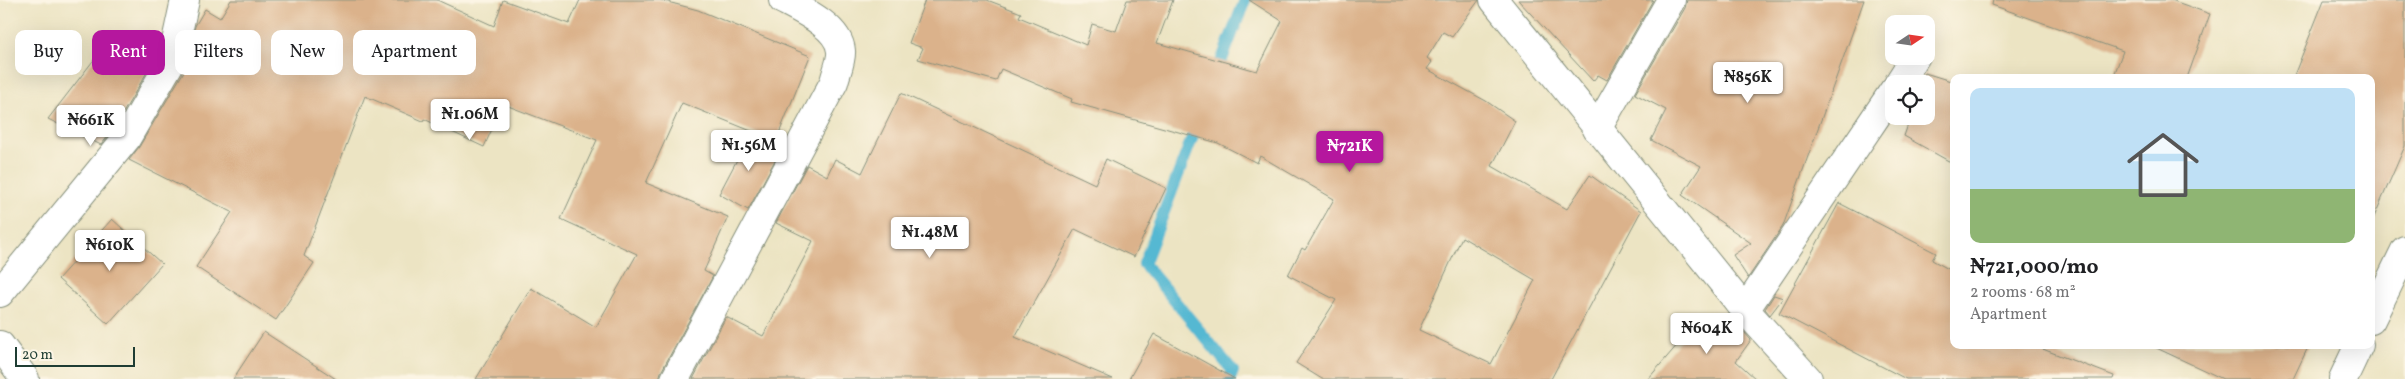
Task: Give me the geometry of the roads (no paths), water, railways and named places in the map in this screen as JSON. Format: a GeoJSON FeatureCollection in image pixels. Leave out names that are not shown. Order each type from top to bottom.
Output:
{"type":"FeatureCollection","features":[{"type":"Feature","properties":{"kind":"street"},"geometry":{"type":"LineString","coordinates":[[0,293],[126,139],[172,60],[185,0]]}},
{"type":"Feature","properties":{"kind":"street"},"geometry":{"type":"LineString","coordinates":[[675,379],[834,82],[841,51],[834,35],[812,15],[783,0]]}},
{"type":"Feature","properties":{"kind":"street"},"geometry":{"type":"LineString","coordinates":[[1494,0],[1745,310],[1808,379]]}},
{"type":"Feature","properties":{"kind":"street"},"geometry":{"type":"LineString","coordinates":[[1597,128],[1671,0]]}},
{"type":"Feature","properties":{"kind":"street"},"geometry":{"type":"LineString","coordinates":[[1745,310],[1885,103]]}},
{"type":"Feature","properties":{"kind":"street"},"geometry":{"type":"LineString","coordinates":[[2375,312],[2405,250]]}},
{"type":"Feature","properties":{"kind":"street"},"geometry":{"type":"LineString","coordinates":[[0,345],[25,379]]}},
{"type":"Feature","properties":{"kind":"street"},"geometry":{"type":"LineString","coordinates":[[2342,379],[2357,349]]}},
{"type":"Feature","properties":{"kind":"waterway"},"geometry":{"type":"LineString","coordinates":[[1216,75],[1245,0]]}},
{"type":"Feature","properties":{"kind":"waterway"},"geometry":{"type":"LineString","coordinates":[[1199,120],[1144,264],[1233,371],[1230,379]]}}]}
